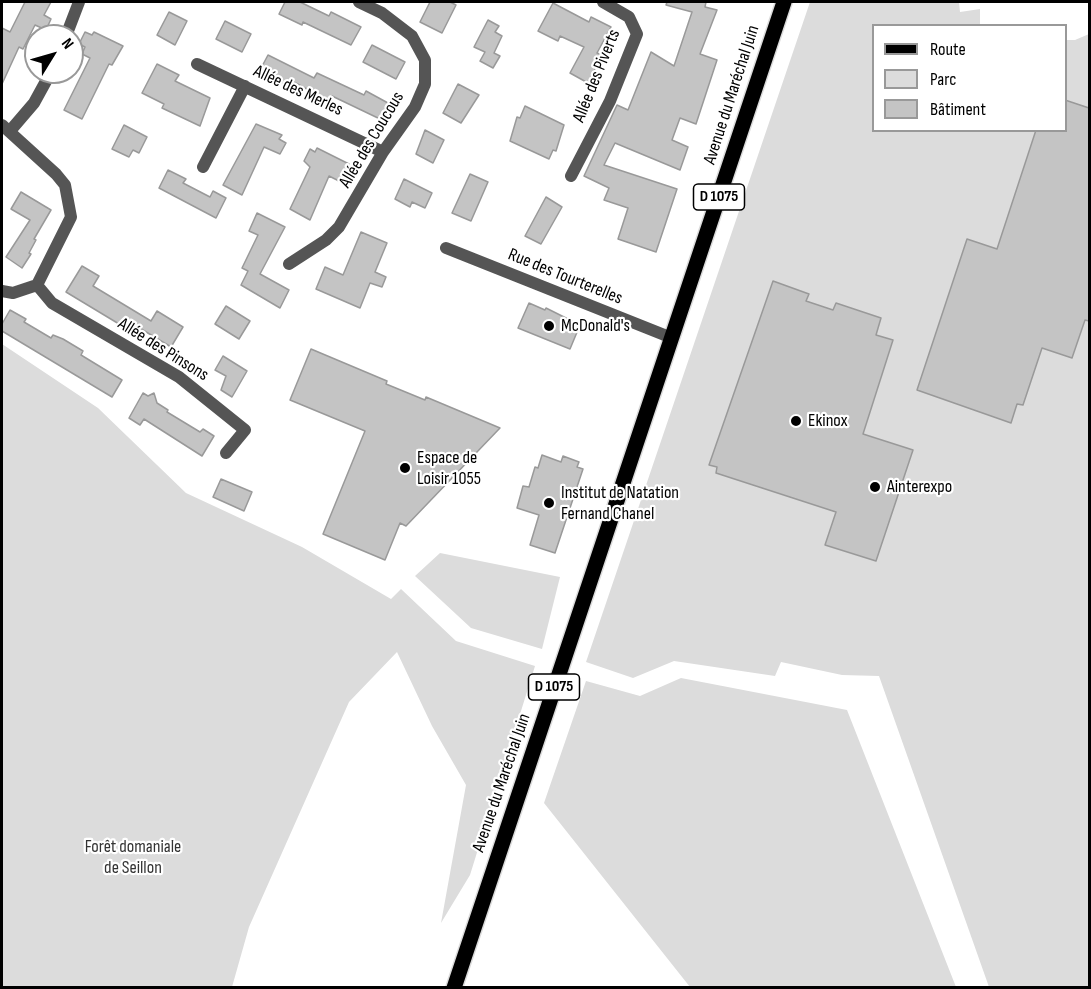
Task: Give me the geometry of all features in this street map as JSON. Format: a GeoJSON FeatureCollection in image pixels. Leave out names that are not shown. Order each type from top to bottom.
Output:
{"type":"FeatureCollection","features":[{"type":"Feature","properties":{"kind":"main road","name":"Avenue du Maréchal Juin"},"geometry":{"type":"LineString","coordinates":[[454,987],[784,2]]}},
{"type":"Feature","properties":{"kind":"street"},"geometry":{"type":"LineString","coordinates":[[71,24],[79,2]]}},
{"type":"Feature","properties":{"kind":"street","name":"Allée des Coucous"},"geometry":{"type":"LineString","coordinates":[[289,264],[326,240],[339,227],[383,152],[415,107],[425,84],[425,60],[412,36],[382,13],[359,2]]}},
{"type":"Feature","properties":{"kind":"street","name":"Allée des Piverts"},"geometry":{"type":"LineString","coordinates":[[571,176],[610,101],[637,34],[629,17],[603,2]]}},
{"type":"Feature","properties":{"kind":"street","name":"Allée des Merles"},"geometry":{"type":"LineString","coordinates":[[198,64],[383,152]]}},
{"type":"Feature","properties":{"kind":"street"},"geometry":{"type":"LineString","coordinates":[[2,291],[14,293],[36,285],[71,217],[65,185],[6,128],[34,103],[44,84]]}},
{"type":"Feature","properties":{"kind":"street"},"geometry":{"type":"LineString","coordinates":[[203,166],[245,86]]}},
{"type":"Feature","properties":{"kind":"street","name":"Rue des Tourterelles"},"geometry":{"type":"LineString","coordinates":[[446,248],[672,338]]}},
{"type":"Feature","properties":{"kind":"street","name":"Allée des Pinsons"},"geometry":{"type":"LineString","coordinates":[[36,285],[52,303],[179,377],[245,430],[226,453]]}},
{"type":"Feature","properties":{"kind":"green space","name":"Ainterexpo"},"geometry":{"type":"Polygon","coordinates":[[[810,2],[959,2],[960,12],[980,9],[980,24],[872,24],[872,132],[1067,132],[1067,40],[1075,40],[1089,34],[1089,987],[989,987],[879,676],[842,675],[781,662],[775,676],[674,661],[633,678],[586,662],[810,2]]]}},
{"type":"Feature","properties":{"kind":"green space","name":"Forêt domaniale de Seillon"},"geometry":{"type":"Polygon","coordinates":[[[2,344],[98,408],[186,493],[302,547],[391,599],[401,589],[456,641],[535,666],[470,875],[441,923],[466,785],[432,726],[397,652],[349,702],[249,927],[232,987],[2,987],[2,344]]]}},
{"type":"Feature","properties":{"kind":"green space"},"geometry":{"type":"Polygon","coordinates":[[[440,553],[560,577],[542,649],[471,628],[415,576],[440,553]]]}},
{"type":"Feature","properties":{"kind":"green space"},"geometry":{"type":"Polygon","coordinates":[[[681,678],[847,710],[956,987],[690,987],[544,803],[586,681],[640,696],[681,678]]]}},
{"type":"Feature","properties":{"kind":"building"},"geometry":{"type":"Polygon","coordinates":[[[25,2],[51,2],[44,15],[51,19],[49,24],[24,24],[24,47],[23,49],[19,47],[2,84],[2,28],[10,32],[25,2]]]}},
{"type":"Feature","properties":{"kind":"building"},"geometry":{"type":"Polygon","coordinates":[[[285,2],[300,2],[329,16],[331,12],[361,27],[351,45],[303,22],[302,25],[279,14],[285,2]]]}},
{"type":"Feature","properties":{"kind":"building"},"geometry":{"type":"Polygon","coordinates":[[[430,2],[450,2],[456,5],[442,33],[420,22],[430,2]]]}},
{"type":"Feature","properties":{"kind":"building"},"geometry":{"type":"Polygon","coordinates":[[[667,2],[706,2],[705,7],[717,10],[700,54],[717,60],[696,124],[680,118],[672,140],[688,147],[680,170],[615,143],[604,165],[677,189],[656,252],[618,239],[628,208],[604,200],[609,188],[584,176],[617,105],[628,110],[651,52],[674,66],[692,12],[666,5],[667,2]]]}},
{"type":"Feature","properties":{"kind":"building"},"geometry":{"type":"Polygon","coordinates":[[[553,3],[589,22],[591,17],[611,27],[597,53],[602,55],[588,83],[570,73],[584,47],[560,36],[558,41],[538,31],[553,3]]]}},
{"type":"Feature","properties":{"kind":"building"},"geometry":{"type":"Polygon","coordinates":[[[169,12],[187,21],[175,45],[157,35],[169,12]]]}},
{"type":"Feature","properties":{"kind":"building"},"geometry":{"type":"Polygon","coordinates":[[[488,20],[499,26],[495,32],[502,36],[494,53],[500,56],[493,68],[480,61],[485,52],[474,47],[488,20]]]}},
{"type":"Feature","properties":{"kind":"building"},"geometry":{"type":"Polygon","coordinates":[[[225,21],[251,34],[242,52],[216,39],[225,21]]]}},
{"type":"Feature","properties":{"kind":"building"},"geometry":{"type":"Polygon","coordinates":[[[85,32],[92,35],[94,32],[123,46],[112,65],[109,64],[82,119],[64,110],[77,84],[84,84],[84,70],[90,58],[84,55],[85,32]]]}},
{"type":"Feature","properties":{"kind":"building"},"geometry":{"type":"Polygon","coordinates":[[[372,45],[405,62],[396,79],[363,62],[372,45]]]}},
{"type":"Feature","properties":{"kind":"building"},"geometry":{"type":"Polygon","coordinates":[[[268,55],[314,78],[317,73],[364,95],[366,91],[388,103],[380,119],[332,96],[329,101],[292,81],[289,87],[259,72],[268,55]]]}},
{"type":"Feature","properties":{"kind":"building"},"geometry":{"type":"Polygon","coordinates":[[[157,64],[179,75],[175,81],[210,98],[200,126],[162,108],[164,104],[142,93],[157,64]]]}},
{"type":"Feature","properties":{"kind":"building"},"geometry":{"type":"Polygon","coordinates":[[[458,84],[479,95],[461,123],[443,113],[458,84]]]}},
{"type":"Feature","properties":{"kind":"building"},"geometry":{"type":"Polygon","coordinates":[[[1067,101],[1089,108],[1089,321],[1085,320],[1072,358],[1042,348],[1023,405],[1017,404],[1011,423],[917,390],[967,239],[997,249],[1035,132],[1067,132],[1067,101]]]}},
{"type":"Feature","properties":{"kind":"building"},"geometry":{"type":"Polygon","coordinates":[[[525,106],[564,125],[556,151],[553,150],[549,159],[510,141],[517,117],[520,118],[525,106]]]}},
{"type":"Feature","properties":{"kind":"building"},"geometry":{"type":"Polygon","coordinates":[[[256,124],[282,135],[279,139],[286,143],[280,154],[264,147],[242,195],[223,185],[256,124]]]}},
{"type":"Feature","properties":{"kind":"building"},"geometry":{"type":"Polygon","coordinates":[[[124,125],[147,137],[139,153],[133,150],[129,157],[112,149],[124,125]]]}},
{"type":"Feature","properties":{"kind":"building"},"geometry":{"type":"Polygon","coordinates":[[[425,130],[444,140],[433,163],[416,154],[425,130]]]}},
{"type":"Feature","properties":{"kind":"building"},"geometry":{"type":"Polygon","coordinates":[[[317,148],[349,164],[341,182],[329,176],[310,220],[290,209],[310,167],[304,161],[310,149],[315,152],[317,148]]]}},
{"type":"Feature","properties":{"kind":"building"},"geometry":{"type":"Polygon","coordinates":[[[168,170],[186,179],[183,183],[210,197],[213,191],[226,198],[216,218],[159,188],[168,170]]]}},
{"type":"Feature","properties":{"kind":"building"},"geometry":{"type":"Polygon","coordinates":[[[470,174],[488,182],[471,221],[452,213],[470,174]]]}},
{"type":"Feature","properties":{"kind":"building"},"geometry":{"type":"Polygon","coordinates":[[[404,179],[432,193],[425,208],[412,202],[410,207],[395,199],[404,179]]]}},
{"type":"Feature","properties":{"kind":"building"},"geometry":{"type":"Polygon","coordinates":[[[21,192],[51,210],[34,239],[36,240],[29,253],[31,254],[22,268],[6,257],[30,220],[11,209],[21,192]]]}},
{"type":"Feature","properties":{"kind":"building"},"geometry":{"type":"Polygon","coordinates":[[[546,197],[562,207],[541,244],[525,236],[546,197]]]}},
{"type":"Feature","properties":{"kind":"building"},"geometry":{"type":"Polygon","coordinates":[[[257,213],[285,227],[260,274],[289,290],[280,308],[241,285],[248,271],[242,268],[258,235],[249,231],[257,213]]]}},
{"type":"Feature","properties":{"kind":"building"},"geometry":{"type":"Polygon","coordinates":[[[361,232],[387,243],[375,272],[386,277],[382,287],[370,283],[360,308],[316,289],[325,267],[343,275],[361,232]]]}},
{"type":"Feature","properties":{"kind":"building"},"geometry":{"type":"Polygon","coordinates":[[[82,266],[99,276],[93,286],[151,321],[157,311],[183,327],[171,347],[128,321],[124,327],[66,292],[82,266]]]}},
{"type":"Feature","properties":{"kind":"building","name":"Ekinox"},"geometry":{"type":"Polygon","coordinates":[[[773,281],[809,294],[806,301],[833,310],[836,303],[881,318],[876,335],[893,340],[863,434],[913,450],[876,561],[825,545],[836,512],[716,473],[717,467],[709,465],[773,281]]]}},
{"type":"Feature","properties":{"kind":"building","name":"McDonald's"},"geometry":{"type":"Polygon","coordinates":[[[529,303],[545,310],[546,308],[580,325],[570,349],[518,328],[529,303]]]}},
{"type":"Feature","properties":{"kind":"building"},"geometry":{"type":"Polygon","coordinates":[[[226,306],[250,321],[239,339],[215,324],[226,306]]]}},
{"type":"Feature","properties":{"kind":"building"},"geometry":{"type":"Polygon","coordinates":[[[10,310],[26,319],[24,322],[51,338],[53,335],[63,339],[83,351],[81,355],[122,380],[112,397],[2,331],[2,324],[10,310]]]}},
{"type":"Feature","properties":{"kind":"building","name":"Espace de Loisir 1055"},"geometry":{"type":"Polygon","coordinates":[[[311,349],[387,381],[386,384],[425,400],[426,397],[500,428],[406,526],[400,523],[385,560],[323,534],[365,431],[290,400],[311,349]]]}},
{"type":"Feature","properties":{"kind":"building"},"geometry":{"type":"Polygon","coordinates":[[[223,356],[247,371],[232,397],[221,390],[226,376],[215,370],[223,356]]]}},
{"type":"Feature","properties":{"kind":"building"},"geometry":{"type":"Polygon","coordinates":[[[143,393],[148,396],[154,393],[157,403],[168,410],[167,412],[200,432],[203,429],[214,436],[202,456],[144,419],[140,425],[129,418],[143,393]]]}},
{"type":"Feature","properties":{"kind":"building","name":"Institut de Natation Fernand Chanel"},"geometry":{"type":"Polygon","coordinates":[[[542,455],[561,462],[563,456],[579,462],[577,467],[583,469],[555,553],[530,545],[539,515],[517,508],[523,486],[529,487],[535,467],[538,468],[542,455]]]}},
{"type":"Feature","properties":{"kind":"building"},"geometry":{"type":"Polygon","coordinates":[[[221,479],[252,492],[244,511],[213,497],[221,479]]]}},
{"type":"Feature","properties":{"kind":"place","name":"McDonald's"},"geometry":{"type":"Point","coordinates":[549,326]}},
{"type":"Feature","properties":{"kind":"place","name":"Ekinox"},"geometry":{"type":"Point","coordinates":[796,421]}},
{"type":"Feature","properties":{"kind":"place","name":"Espace de Loisir 1055"},"geometry":{"type":"Point","coordinates":[405,468]}},
{"type":"Feature","properties":{"kind":"place","name":"Ainterexpo"},"geometry":{"type":"Point","coordinates":[875,487]}},
{"type":"Feature","properties":{"kind":"place","name":"Institut de Natation Fernand Chanel"},"geometry":{"type":"Point","coordinates":[549,503]}}]}
